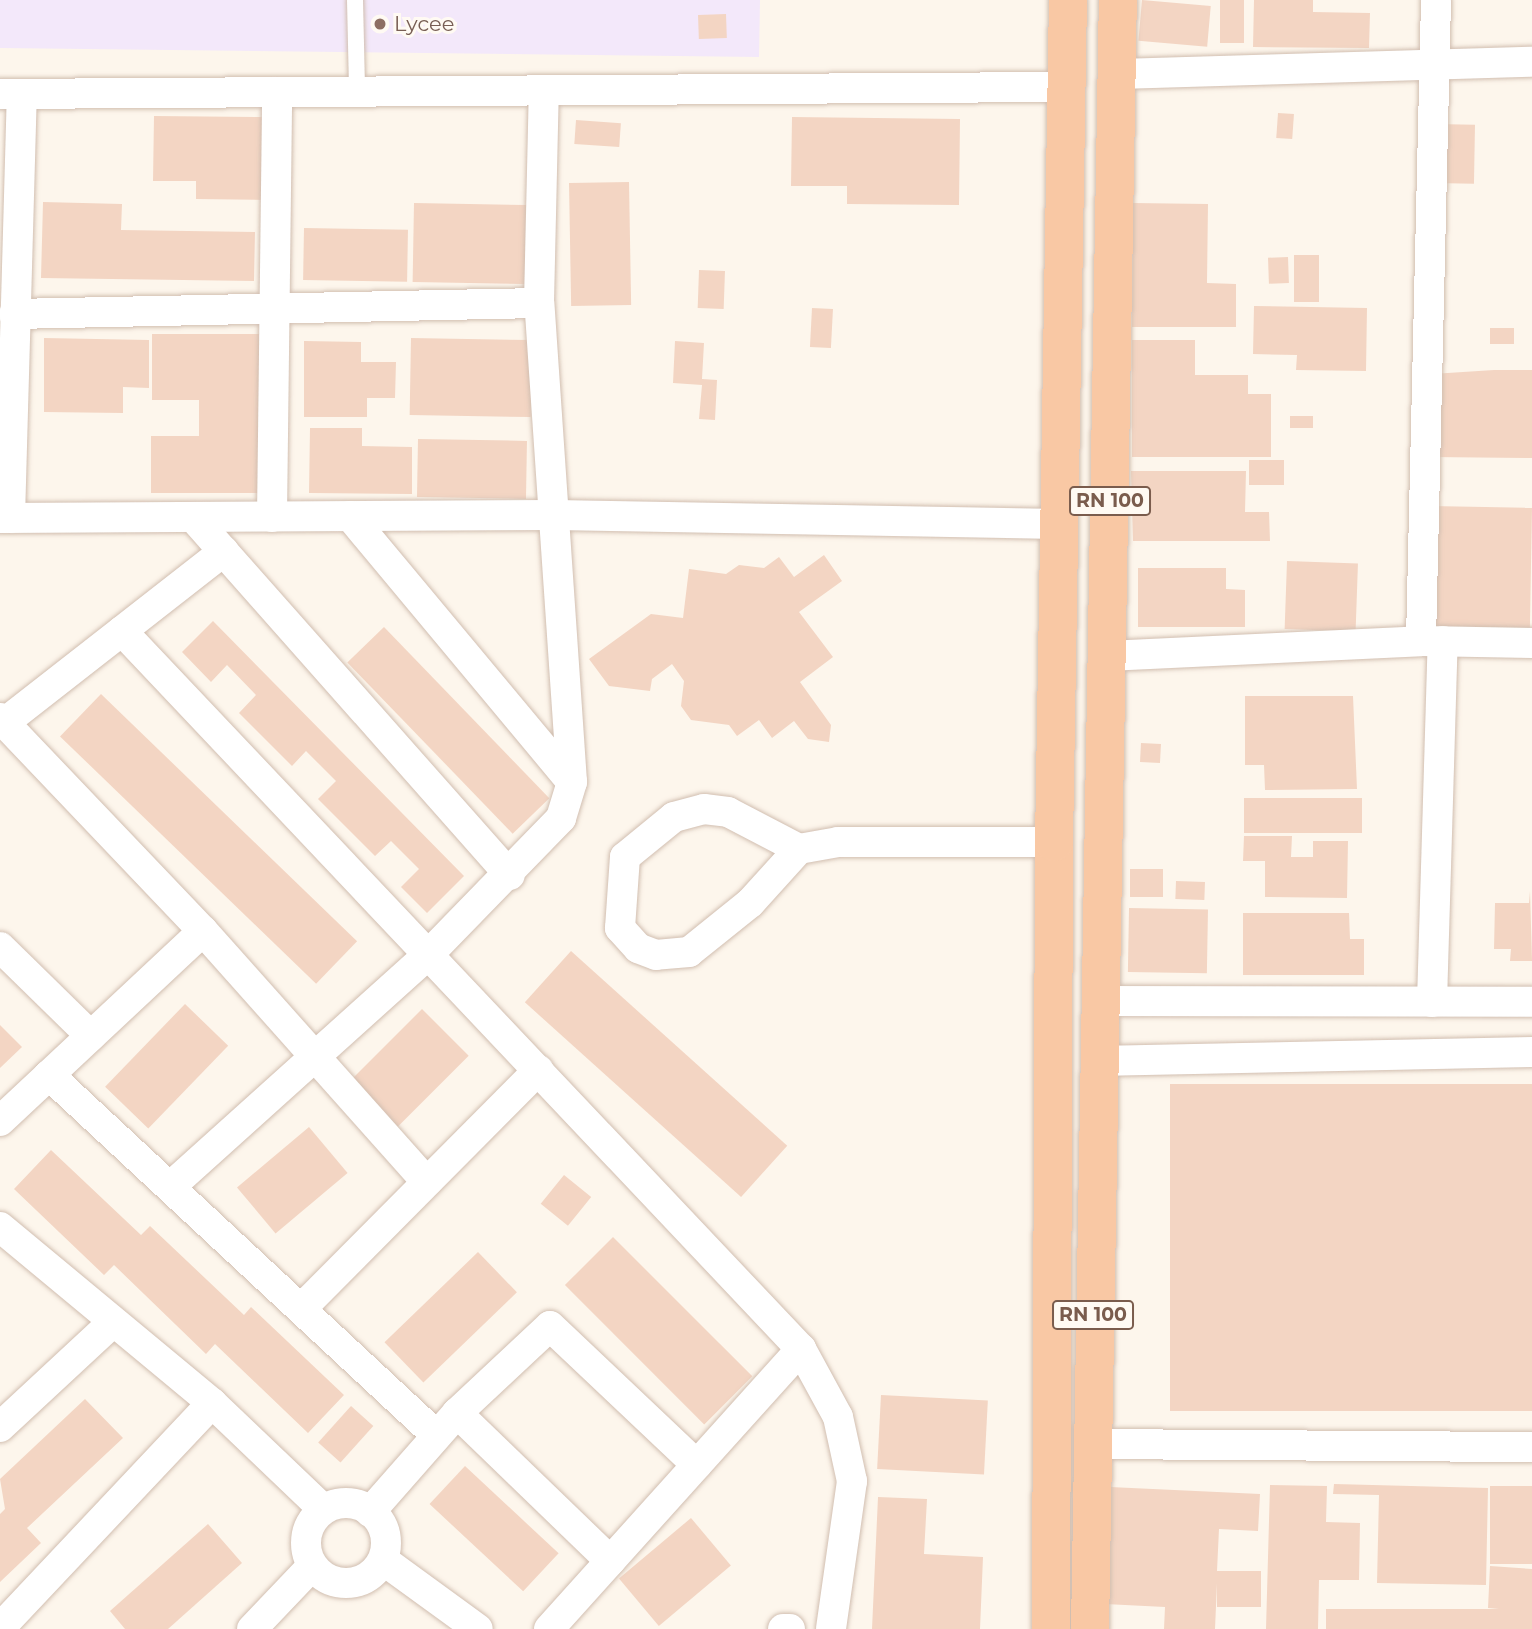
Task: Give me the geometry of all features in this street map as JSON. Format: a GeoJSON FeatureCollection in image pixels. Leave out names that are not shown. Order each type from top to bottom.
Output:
{"type":"FeatureCollection","features":[{"type":"Feature","properties":{"kind":"highway"},"geometry":{"type":"LineString","coordinates":[[1051,1629],[1054,842],[1068,0]]}},
{"type":"Feature","properties":{"kind":"highway","name":"RN 100"},"geometry":{"type":"LineString","coordinates":[[1090,1629],[1097,1001],[1107,656],[1118,0]]}},
{"type":"Feature","properties":{"kind":"street"},"geometry":{"type":"LineString","coordinates":[[1432,1002],[1436,0]]}},
{"type":"Feature","properties":{"kind":"street"},"geometry":{"type":"LineString","coordinates":[[1117,74],[1532,62]]}},
{"type":"Feature","properties":{"kind":"street"},"geometry":{"type":"LineString","coordinates":[[1060,524],[555,515],[5,518],[14,314],[8,234],[11,94],[1067,87]]}},
{"type":"Feature","properties":{"kind":"street"},"geometry":{"type":"LineString","coordinates":[[170,1187],[428,955],[510,875],[561,818],[572,782],[539,303],[544,90]]}},
{"type":"Feature","properties":{"kind":"street"},"geometry":{"type":"LineString","coordinates":[[272,517],[277,92]]}},
{"type":"Feature","properties":{"kind":"street"},"geometry":{"type":"LineString","coordinates":[[14,314],[539,303]]}},
{"type":"Feature","properties":{"kind":"street"},"geometry":{"type":"LineString","coordinates":[[350,516],[572,782]]}},
{"type":"Feature","properties":{"kind":"street"},"geometry":{"type":"LineString","coordinates":[[193,517],[510,875]]}},
{"type":"Feature","properties":{"kind":"street"},"geometry":{"type":"LineString","coordinates":[[224,551],[2,720],[203,931],[313,1058],[427,1182]]}},
{"type":"Feature","properties":{"kind":"street"},"geometry":{"type":"LineString","coordinates":[[122,631],[802,1349],[838,1417],[852,1481],[831,1629]]}},
{"type":"Feature","properties":{"kind":"street"},"geometry":{"type":"LineString","coordinates":[[1107,656],[1432,641],[1532,643]]}},
{"type":"Feature","properties":{"kind":"street"},"geometry":{"type":"LineString","coordinates":[[799,849],[728,812],[704,808],[674,817],[625,856],[620,928],[638,948],[656,955],[689,952],[750,903],[799,849],[838,842],[1054,842]]}},
{"type":"Feature","properties":{"kind":"street"},"geometry":{"type":"LineString","coordinates":[[0,1121],[203,931]]}},
{"type":"Feature","properties":{"kind":"street"},"geometry":{"type":"LineString","coordinates":[[0,947],[91,1036]]}},
{"type":"Feature","properties":{"kind":"street"},"geometry":{"type":"LineString","coordinates":[[1097,1001],[1532,1002]]}},
{"type":"Feature","properties":{"kind":"street"},"geometry":{"type":"LineString","coordinates":[[1097,1061],[1532,1052]]}},
{"type":"Feature","properties":{"kind":"street"},"geometry":{"type":"LineString","coordinates":[[301,1309],[538,1070]]}},
{"type":"Feature","properties":{"kind":"street"},"geometry":{"type":"LineString","coordinates":[[49,1075],[436,1435]]}},
{"type":"Feature","properties":{"kind":"street"},"geometry":{"type":"LineString","coordinates":[[0,1227],[212,1404],[323,1509]]}},
{"type":"Feature","properties":{"kind":"street"},"geometry":{"type":"LineString","coordinates":[[0,1427],[113,1322]]}},
{"type":"Feature","properties":{"kind":"street"},"geometry":{"type":"LineString","coordinates":[[370,1511],[457,1413],[550,1326],[697,1465]]}},
{"type":"Feature","properties":{"kind":"street"},"geometry":{"type":"LineString","coordinates":[[549,1629],[802,1349]]}},
{"type":"Feature","properties":{"kind":"street"},"geometry":{"type":"LineString","coordinates":[[12,1624],[212,1404]]}},
{"type":"Feature","properties":{"kind":"street"},"geometry":{"type":"LineString","coordinates":[[457,1413],[610,1562]]}},
{"type":"Feature","properties":{"kind":"street"},"geometry":{"type":"LineString","coordinates":[[1091,1444],[1532,1447]]}},
{"type":"Feature","properties":{"kind":"street"},"geometry":{"type":"LineString","coordinates":[[343,1502],[370,1511],[387,1540],[383,1560],[369,1577],[349,1584],[328,1580],[312,1566],[305,1546],[309,1525],[323,1509],[343,1502]]}},
{"type":"Feature","properties":{"kind":"street"},"geometry":{"type":"LineString","coordinates":[[383,1560],[478,1629]]}},
{"type":"Feature","properties":{"kind":"street"},"geometry":{"type":"LineString","coordinates":[[252,1629],[312,1566]]}},
{"type":"Feature","properties":{"kind":"street"},"geometry":{"type":"LineString","coordinates":[[783,1629],[790,1629]]}},
{"type":"Feature","properties":{"kind":"lane"},"geometry":{"type":"LineString","coordinates":[[355,0],[357,92]]}},
{"type":"Feature","properties":{"kind":"shaded area","name":"Lycee"},"geometry":{"type":"Polygon","coordinates":[[[0,0],[760,0],[759,57],[0,48],[0,0]]]}},
{"type":"Feature","properties":{"kind":"building"},"geometry":{"type":"Polygon","coordinates":[[[1142,0],[1211,6],[1207,47],[1138,41],[1142,0]]]}},
{"type":"Feature","properties":{"kind":"building"},"geometry":{"type":"Polygon","coordinates":[[[1220,0],[1244,0],[1244,43],[1220,43],[1220,0]]]}},
{"type":"Feature","properties":{"kind":"building"},"geometry":{"type":"Polygon","coordinates":[[[1254,0],[1313,0],[1313,12],[1370,13],[1369,48],[1253,47],[1254,0]]]}},
{"type":"Feature","properties":{"kind":"building"},"geometry":{"type":"Polygon","coordinates":[[[726,14],[727,38],[699,39],[698,15],[726,14]]]}},
{"type":"Feature","properties":{"kind":"building"},"geometry":{"type":"Polygon","coordinates":[[[1278,113],[1294,114],[1292,139],[1276,138],[1278,113]]]}},
{"type":"Feature","properties":{"kind":"building"},"geometry":{"type":"Polygon","coordinates":[[[154,116],[266,117],[265,200],[196,199],[196,181],[153,181],[154,116]]]}},
{"type":"Feature","properties":{"kind":"building"},"geometry":{"type":"Polygon","coordinates":[[[792,117],[960,119],[959,205],[847,204],[847,186],[791,186],[792,117]]]}},
{"type":"Feature","properties":{"kind":"building"},"geometry":{"type":"Polygon","coordinates":[[[576,120],[621,123],[619,147],[574,144],[576,120]]]}},
{"type":"Feature","properties":{"kind":"building"},"geometry":{"type":"Polygon","coordinates":[[[1435,124],[1475,125],[1474,184],[1434,183],[1435,124]]]}},
{"type":"Feature","properties":{"kind":"building"},"geometry":{"type":"Polygon","coordinates":[[[629,182],[631,305],[571,306],[569,183],[629,182]]]}},
{"type":"Feature","properties":{"kind":"building"},"geometry":{"type":"Polygon","coordinates":[[[43,202],[122,204],[121,230],[255,232],[254,281],[41,278],[43,202]]]}},
{"type":"Feature","properties":{"kind":"building"},"geometry":{"type":"Polygon","coordinates":[[[414,203],[526,205],[525,284],[413,282],[414,203]]]}},
{"type":"Feature","properties":{"kind":"building"},"geometry":{"type":"Polygon","coordinates":[[[1133,203],[1208,204],[1207,283],[1236,284],[1236,327],[1132,327],[1133,203]]]}},
{"type":"Feature","properties":{"kind":"building"},"geometry":{"type":"Polygon","coordinates":[[[304,228],[408,230],[407,282],[303,280],[304,228]]]}},
{"type":"Feature","properties":{"kind":"building"},"geometry":{"type":"Polygon","coordinates":[[[1294,255],[1319,255],[1319,302],[1294,302],[1294,255]]]}},
{"type":"Feature","properties":{"kind":"building"},"geometry":{"type":"Polygon","coordinates":[[[1288,257],[1289,283],[1269,284],[1268,258],[1288,257]]]}},
{"type":"Feature","properties":{"kind":"building"},"geometry":{"type":"Polygon","coordinates":[[[699,270],[725,271],[724,309],[698,308],[699,270]]]}},
{"type":"Feature","properties":{"kind":"building"},"geometry":{"type":"Polygon","coordinates":[[[1254,306],[1367,308],[1366,371],[1296,370],[1297,355],[1253,354],[1254,306]]]}},
{"type":"Feature","properties":{"kind":"building"},"geometry":{"type":"Polygon","coordinates":[[[812,308],[833,309],[831,348],[810,347],[812,308]]]}},
{"type":"Feature","properties":{"kind":"building"},"geometry":{"type":"Polygon","coordinates":[[[1490,328],[1514,328],[1514,344],[1490,344],[1490,328]]]}},
{"type":"Feature","properties":{"kind":"building"},"geometry":{"type":"Polygon","coordinates":[[[152,334],[263,334],[263,493],[151,493],[151,436],[199,436],[199,400],[152,400],[152,334]]]}},
{"type":"Feature","properties":{"kind":"building"},"geometry":{"type":"Polygon","coordinates":[[[44,338],[149,340],[149,388],[123,387],[123,413],[44,412],[44,338]]]}},
{"type":"Feature","properties":{"kind":"building"},"geometry":{"type":"Polygon","coordinates":[[[411,338],[532,340],[531,417],[410,415],[411,338]]]}},
{"type":"Feature","properties":{"kind":"building"},"geometry":{"type":"Polygon","coordinates":[[[1132,340],[1195,340],[1195,375],[1248,375],[1248,394],[1271,394],[1271,457],[1132,457],[1132,340]]]}},
{"type":"Feature","properties":{"kind":"building"},"geometry":{"type":"Polygon","coordinates":[[[304,341],[361,342],[361,362],[396,362],[395,398],[367,398],[367,417],[304,417],[304,341]]]}},
{"type":"Feature","properties":{"kind":"building"},"geometry":{"type":"Polygon","coordinates":[[[675,341],[704,343],[702,379],[717,380],[715,420],[699,419],[702,385],[673,383],[675,341]]]}},
{"type":"Feature","properties":{"kind":"building"},"geometry":{"type":"Polygon","coordinates":[[[1532,370],[1532,458],[1431,457],[1432,374],[1532,370]]]}},
{"type":"Feature","properties":{"kind":"building"},"geometry":{"type":"Polygon","coordinates":[[[1290,416],[1313,416],[1313,428],[1290,428],[1290,416]]]}},
{"type":"Feature","properties":{"kind":"building"},"geometry":{"type":"Polygon","coordinates":[[[310,428],[362,428],[362,446],[412,447],[412,494],[309,493],[310,428]]]}},
{"type":"Feature","properties":{"kind":"building"},"geometry":{"type":"Polygon","coordinates":[[[418,439],[527,441],[526,499],[417,497],[418,439]]]}},
{"type":"Feature","properties":{"kind":"building"},"geometry":{"type":"Polygon","coordinates":[[[1249,460],[1284,460],[1284,485],[1249,485],[1249,460]]]}},
{"type":"Feature","properties":{"kind":"building"},"geometry":{"type":"Polygon","coordinates":[[[1131,471],[1246,471],[1245,512],[1269,512],[1270,541],[1133,541],[1131,471]]]}},
{"type":"Feature","properties":{"kind":"building"},"geometry":{"type":"Polygon","coordinates":[[[1430,506],[1532,508],[1530,628],[1428,626],[1430,506]]]}},
{"type":"Feature","properties":{"kind":"building"},"geometry":{"type":"Polygon","coordinates":[[[824,555],[842,581],[799,612],[833,657],[800,682],[831,725],[829,742],[808,739],[794,721],[772,738],[759,720],[737,736],[729,725],[691,720],[681,706],[684,681],[672,664],[652,679],[650,691],[609,686],[589,659],[651,614],[683,618],[689,569],[726,574],[739,565],[764,568],[779,557],[794,577],[824,555]]]}},
{"type":"Feature","properties":{"kind":"building"},"geometry":{"type":"Polygon","coordinates":[[[1287,561],[1358,563],[1356,631],[1285,629],[1287,561]]]}},
{"type":"Feature","properties":{"kind":"building"},"geometry":{"type":"Polygon","coordinates":[[[1138,568],[1226,568],[1226,589],[1245,590],[1245,627],[1138,627],[1138,568]]]}},
{"type":"Feature","properties":{"kind":"building"},"geometry":{"type":"Polygon","coordinates":[[[213,621],[464,876],[427,913],[401,887],[419,869],[391,841],[375,856],[318,799],[336,781],[306,751],[292,766],[239,713],[256,695],[227,665],[211,682],[182,652],[213,621]]]}},
{"type":"Feature","properties":{"kind":"building"},"geometry":{"type":"Polygon","coordinates":[[[384,627],[549,798],[513,834],[347,662],[384,627]]]}},
{"type":"Feature","properties":{"kind":"building"},"geometry":{"type":"Polygon","coordinates":[[[101,694],[357,941],[316,984],[60,736],[101,694]]]}},
{"type":"Feature","properties":{"kind":"building"},"geometry":{"type":"Polygon","coordinates":[[[1245,696],[1353,696],[1357,789],[1265,790],[1264,765],[1245,765],[1245,696]]]}},
{"type":"Feature","properties":{"kind":"building"},"geometry":{"type":"Polygon","coordinates":[[[1141,743],[1161,744],[1160,763],[1140,762],[1141,743]]]}},
{"type":"Feature","properties":{"kind":"building"},"geometry":{"type":"Polygon","coordinates":[[[1244,798],[1362,798],[1362,833],[1244,833],[1244,798]]]}},
{"type":"Feature","properties":{"kind":"building"},"geometry":{"type":"Polygon","coordinates":[[[1244,836],[1292,836],[1291,857],[1313,857],[1313,841],[1348,841],[1347,898],[1265,897],[1265,861],[1243,861],[1244,836]]]}},
{"type":"Feature","properties":{"kind":"building"},"geometry":{"type":"Polygon","coordinates":[[[1130,869],[1163,869],[1163,897],[1130,897],[1130,869]]]}},
{"type":"Feature","properties":{"kind":"building"},"geometry":{"type":"Polygon","coordinates":[[[1176,881],[1205,882],[1204,900],[1175,899],[1176,881]]]}},
{"type":"Feature","properties":{"kind":"building"},"geometry":{"type":"Polygon","coordinates":[[[1530,891],[1532,961],[1510,961],[1511,949],[1494,949],[1495,903],[1529,903],[1530,891]]]}},
{"type":"Feature","properties":{"kind":"building"},"geometry":{"type":"Polygon","coordinates":[[[1129,908],[1208,909],[1207,973],[1128,972],[1129,908]]]}},
{"type":"Feature","properties":{"kind":"building"},"geometry":{"type":"Polygon","coordinates":[[[1243,913],[1349,913],[1350,939],[1364,939],[1364,975],[1243,975],[1243,913]]]}},
{"type":"Feature","properties":{"kind":"building"},"geometry":{"type":"Polygon","coordinates":[[[571,951],[787,1146],[741,1197],[525,1002],[571,951]]]}},
{"type":"Feature","properties":{"kind":"building"},"geometry":{"type":"Polygon","coordinates":[[[185,1004],[228,1046],[148,1128],[105,1087],[185,1004]]]}},
{"type":"Feature","properties":{"kind":"building"},"geometry":{"type":"Polygon","coordinates":[[[422,1009],[469,1056],[398,1126],[351,1080],[422,1009]]]}},
{"type":"Feature","properties":{"kind":"building"},"geometry":{"type":"Polygon","coordinates":[[[0,1025],[22,1047],[0,1068],[0,1025]]]}},
{"type":"Feature","properties":{"kind":"building"},"geometry":{"type":"Polygon","coordinates":[[[1170,1084],[1532,1084],[1532,1411],[1170,1411],[1170,1084]]]}},
{"type":"Feature","properties":{"kind":"building"},"geometry":{"type":"Polygon","coordinates":[[[309,1127],[348,1173],[276,1233],[237,1187],[309,1127]]]}},
{"type":"Feature","properties":{"kind":"building"},"geometry":{"type":"Polygon","coordinates":[[[51,1150],[141,1235],[150,1226],[244,1315],[251,1307],[344,1395],[308,1433],[215,1344],[206,1354],[114,1265],[104,1275],[14,1189],[51,1150]]]}},
{"type":"Feature","properties":{"kind":"building"},"geometry":{"type":"Polygon","coordinates":[[[564,1175],[591,1197],[568,1226],[541,1204],[564,1175]]]}},
{"type":"Feature","properties":{"kind":"building"},"geometry":{"type":"Polygon","coordinates":[[[613,1237],[752,1376],[704,1424],[565,1285],[613,1237]]]}},
{"type":"Feature","properties":{"kind":"building"},"geometry":{"type":"Polygon","coordinates":[[[478,1252],[517,1292],[423,1383],[384,1342],[478,1252]]]}},
{"type":"Feature","properties":{"kind":"building"},"geometry":{"type":"Polygon","coordinates":[[[881,1395],[988,1401],[984,1474],[877,1469],[881,1395]]]}},
{"type":"Feature","properties":{"kind":"building"},"geometry":{"type":"Polygon","coordinates":[[[85,1399],[123,1438],[27,1528],[41,1543],[0,1582],[0,1514],[5,1509],[0,1479],[85,1399]]]}},
{"type":"Feature","properties":{"kind":"building"},"geometry":{"type":"Polygon","coordinates":[[[351,1406],[373,1426],[341,1462],[318,1442],[351,1406]]]}},
{"type":"Feature","properties":{"kind":"building"},"geometry":{"type":"Polygon","coordinates":[[[465,1466],[559,1553],[523,1591],[430,1504],[465,1466]]]}},
{"type":"Feature","properties":{"kind":"building"},"geometry":{"type":"Polygon","coordinates":[[[1334,1484],[1488,1488],[1486,1585],[1377,1583],[1379,1495],[1333,1494],[1334,1484]]]}},
{"type":"Feature","properties":{"kind":"building"},"geometry":{"type":"Polygon","coordinates":[[[1270,1485],[1327,1486],[1326,1522],[1360,1523],[1359,1580],[1319,1580],[1318,1629],[1266,1629],[1270,1485]]]}},
{"type":"Feature","properties":{"kind":"building"},"geometry":{"type":"Polygon","coordinates":[[[1490,1486],[1532,1486],[1532,1564],[1490,1564],[1490,1486]]]}},
{"type":"Feature","properties":{"kind":"building"},"geometry":{"type":"Polygon","coordinates":[[[1110,1487],[1260,1494],[1258,1531],[1219,1529],[1217,1571],[1261,1571],[1261,1607],[1217,1607],[1217,1583],[1215,1629],[1164,1629],[1165,1607],[1105,1604],[1110,1487]]]}},
{"type":"Feature","properties":{"kind":"building"},"geometry":{"type":"Polygon","coordinates":[[[878,1497],[927,1499],[924,1554],[983,1557],[980,1629],[872,1629],[878,1497]]]}},
{"type":"Feature","properties":{"kind":"building"},"geometry":{"type":"Polygon","coordinates":[[[691,1518],[731,1565],[659,1626],[619,1578],[691,1518]]]}},
{"type":"Feature","properties":{"kind":"building"},"geometry":{"type":"Polygon","coordinates":[[[208,1524],[242,1563],[168,1629],[125,1629],[110,1611],[208,1524]]]}},
{"type":"Feature","properties":{"kind":"building"},"geometry":{"type":"Polygon","coordinates":[[[1490,1566],[1532,1569],[1532,1629],[1326,1629],[1326,1609],[1499,1609],[1488,1608],[1490,1566]]]}},
{"type":"Feature","properties":{"kind":"place","name":"Lycee"},"geometry":{"type":"Point","coordinates":[380,24]}}]}
